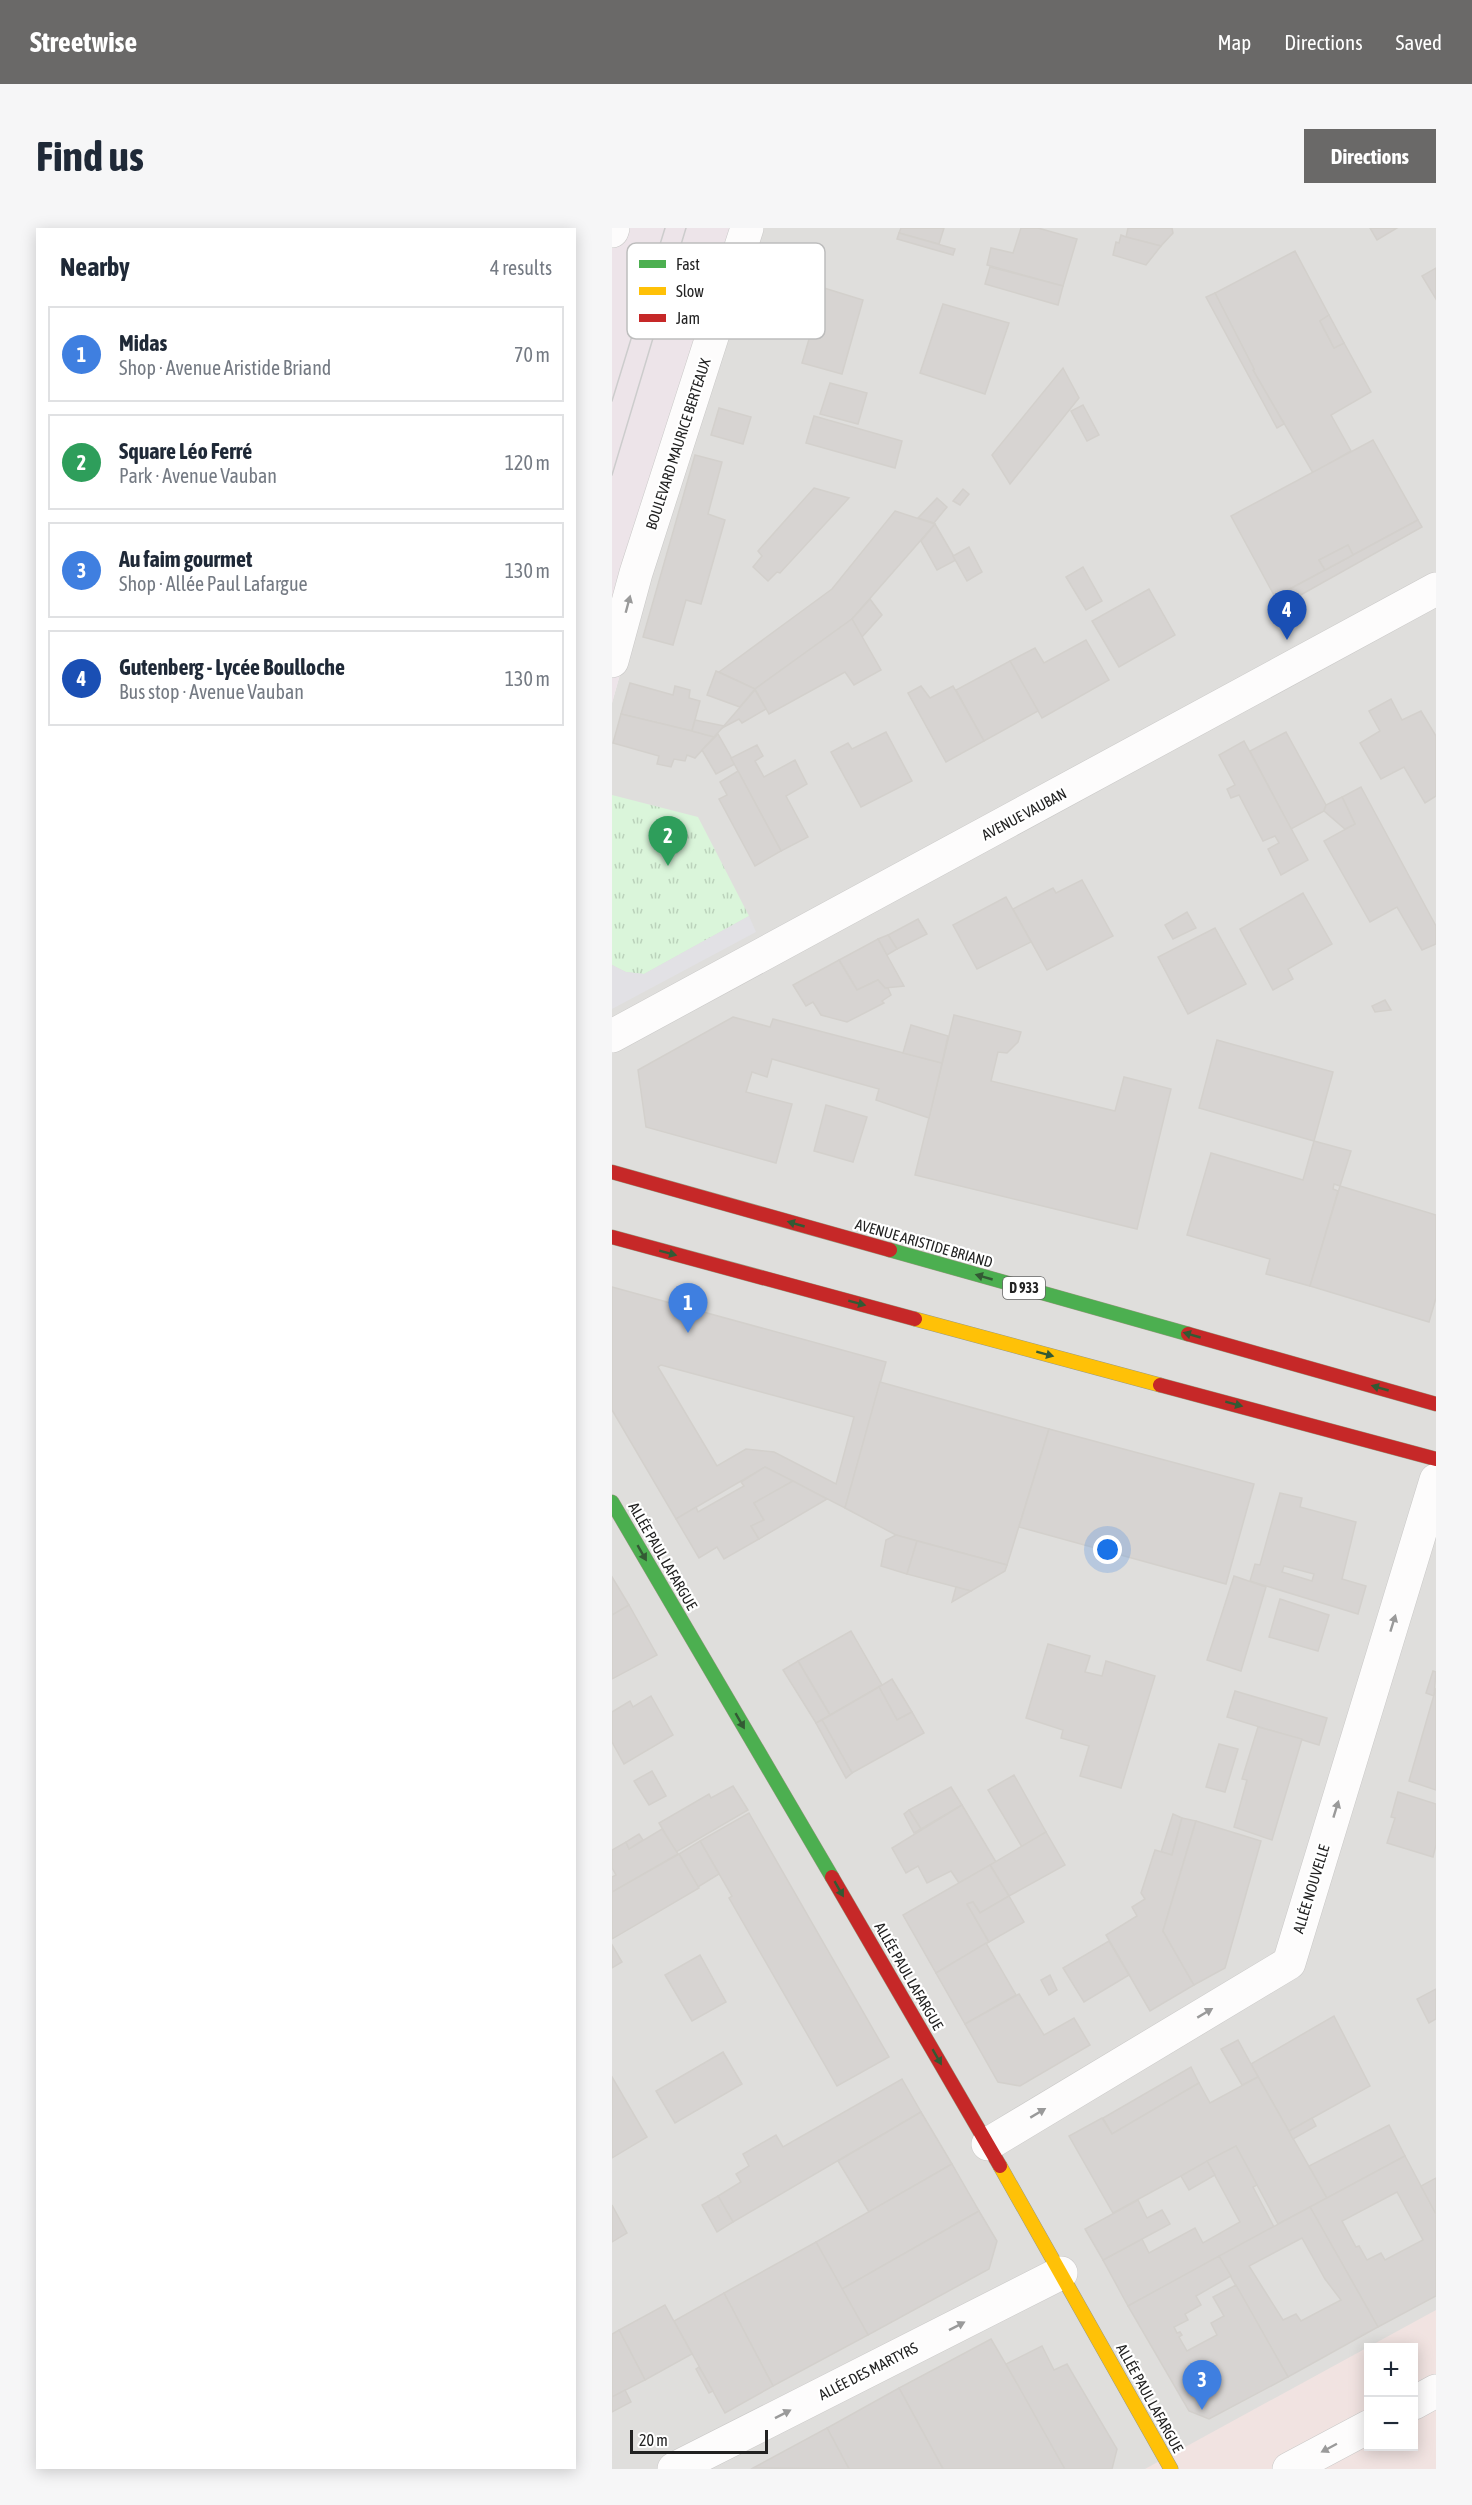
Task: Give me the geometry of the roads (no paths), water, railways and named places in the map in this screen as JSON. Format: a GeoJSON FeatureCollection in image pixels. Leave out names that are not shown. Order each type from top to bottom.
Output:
{"type":"FeatureCollection","features":[{"type":"Feature","properties":{"kind":"main road","name":"AVENUE ARISTIDE BRIAND"},"geometry":{"type":"LineString","coordinates":[[612,1172],[1436,1404]]}},
{"type":"Feature","properties":{"kind":"main road"},"geometry":{"type":"LineString","coordinates":[[612,1238],[1436,1458]]}},
{"type":"Feature","properties":{"kind":"main road","name":"ALLÉE PAUL LAFARGUE"},"geometry":{"type":"LineString","coordinates":[[612,1502],[988,2144],[1171,2469]]}},
{"type":"Feature","properties":{"kind":"street","name":"BOULEVARD MAURICE BERTEAUX"},"geometry":{"type":"LineString","coordinates":[[742,243],[747,228]]}},
{"type":"Feature","properties":{"kind":"street","name":"BOULEVARD MAURICE BERTEAUX"},"geometry":{"type":"LineString","coordinates":[[612,661],[636,573],[711,339]]}},
{"type":"Feature","properties":{"kind":"street","name":"AVENUE VAUBAN"},"geometry":{"type":"LineString","coordinates":[[612,1036],[1436,589]]}},
{"type":"Feature","properties":{"kind":"street","name":"ALLÉE NOUVELLE"},"geometry":{"type":"LineString","coordinates":[[988,2144],[1289,1963],[1436,1480]]}},
{"type":"Feature","properties":{"kind":"street","name":"ALLÉE DES MARTYRS"},"geometry":{"type":"LineString","coordinates":[[674,2469],[1061,2273]]}},
{"type":"Feature","properties":{"kind":"street"},"geometry":{"type":"LineString","coordinates":[[1418,2400],[1436,2391]]}},
{"type":"Feature","properties":{"kind":"street"},"geometry":{"type":"LineString","coordinates":[[1288,2469],[1364,2429]]}},
{"type":"Feature","properties":{"kind":"tram line"},"geometry":{"type":"LineString","coordinates":[[660,243],[665,228]]}},
{"type":"Feature","properties":{"kind":"tram line"},"geometry":{"type":"LineString","coordinates":[[682,243],[686,228]]}},
{"type":"Feature","properties":{"kind":"tram line"},"geometry":{"type":"LineString","coordinates":[[612,401],[631,339]]}},
{"type":"Feature","properties":{"kind":"tram line"},"geometry":{"type":"LineString","coordinates":[[612,475],[653,339]]}},
{"type":"Feature","properties":{"kind":"place","name":"Gutenberg - Lycée Boulloche"},"geometry":{"type":"Point","coordinates":[1287,640]}},
{"type":"Feature","properties":{"kind":"place","name":"Square Léo Ferré"},"geometry":{"type":"Point","coordinates":[668,866]}},
{"type":"Feature","properties":{"kind":"place","name":"Midas"},"geometry":{"type":"Point","coordinates":[688,1333]}},
{"type":"Feature","properties":{"kind":"place","name":"Au faim gourmet"},"geometry":{"type":"Point","coordinates":[1202,2410]}}]}
